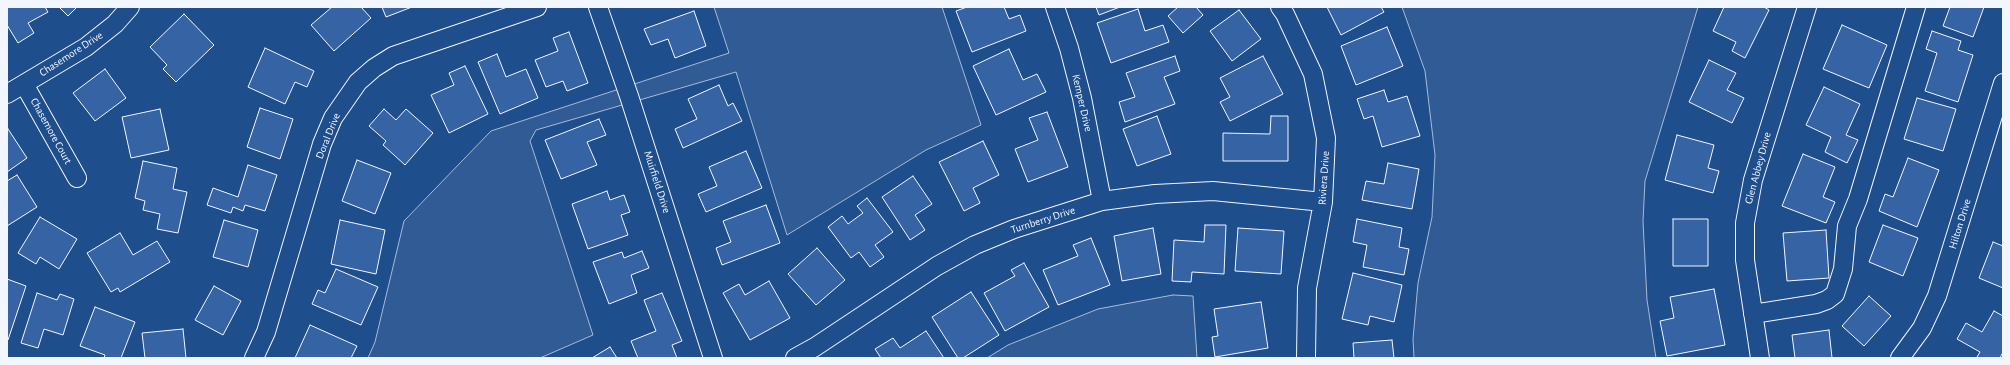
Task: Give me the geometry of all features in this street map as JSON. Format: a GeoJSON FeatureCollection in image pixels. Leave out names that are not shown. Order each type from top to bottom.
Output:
{"type":"FeatureCollection","features":[{"type":"Feature","properties":{"kind":"street","name":"Chasemore Drive"},"geometry":{"type":"LineString","coordinates":[[7,94],[86,47],[115,24],[130,7]]}},
{"type":"Feature","properties":{"kind":"street","name":"Doral Drive"},"geometry":{"type":"LineString","coordinates":[[254,358],[266,332],[322,144],[333,118],[358,82],[374,68],[393,56],[537,7]]}},
{"type":"Feature","properties":{"kind":"street","name":"Muirfield Drive"},"geometry":{"type":"LineString","coordinates":[[598,7],[629,96],[713,358]]}},
{"type":"Feature","properties":{"kind":"street","name":"Kemper Drive"},"geometry":{"type":"LineString","coordinates":[[1055,7],[1069,48],[1082,98],[1102,201]]}},
{"type":"Feature","properties":{"kind":"street","name":"Riviera Drive"},"geometry":{"type":"LineString","coordinates":[[1280,7],[1285,14],[1313,74],[1326,138],[1323,202],[1307,288],[1306,358]]}},
{"type":"Feature","properties":{"kind":"street","name":"Glen Abbey Drive"},"geometry":{"type":"LineString","coordinates":[[1760,358],[1745,260],[1745,223],[1753,180],[1807,7]]}},
{"type":"Feature","properties":{"kind":"street"},"geometry":{"type":"LineString","coordinates":[[1753,314],[1816,304],[1835,294],[1843,269],[1847,226],[1858,198],[1916,7]]}},
{"type":"Feature","properties":{"kind":"street","name":"Hilton Drive"},"geometry":{"type":"LineString","coordinates":[[1900,358],[1922,328],[1937,296],[2003,83]]}},
{"type":"Feature","properties":{"kind":"street","name":"Chasemore Court"},"geometry":{"type":"LineString","coordinates":[[24,84],[77,178]]}},
{"type":"Feature","properties":{"kind":"street","name":"Turnberry Drive"},"geometry":{"type":"LineString","coordinates":[[795,358],[816,347],[937,266],[975,245],[1014,229],[1102,201],[1155,194],[1213,191],[1323,202]]}},
{"type":"Feature","properties":{"kind":"shaded area"},"geometry":{"type":"Polygon","coordinates":[[[714,7],[942,7],[981,125],[926,150],[787,235],[736,72],[536,130],[530,141],[593,335],[540,358],[368,358],[375,342],[404,221],[491,131],[729,53],[714,7]]]}},
{"type":"Feature","properties":{"kind":"shaded area"},"geometry":{"type":"Polygon","coordinates":[[[1402,7],[1698,7],[1645,181],[1643,221],[1647,300],[1656,358],[1414,358],[1413,339],[1418,283],[1432,217],[1435,155],[1425,71],[1402,7]]]}},
{"type":"Feature","properties":{"kind":"shaded area"},"geometry":{"type":"Polygon","coordinates":[[[1173,295],[1193,296],[1197,358],[987,358],[1008,345],[1098,309],[1173,295]]]}},
{"type":"Feature","properties":{"kind":"building"},"geometry":{"type":"Polygon","coordinates":[[[7,7],[45,7],[48,12],[28,23],[34,33],[18,43],[7,25],[7,7]]]}},
{"type":"Feature","properties":{"kind":"building"},"geometry":{"type":"Polygon","coordinates":[[[59,7],[77,7],[68,16],[59,7]]]}},
{"type":"Feature","properties":{"kind":"building"},"geometry":{"type":"Polygon","coordinates":[[[332,7],[361,7],[371,18],[334,51],[311,25],[332,7]]]}},
{"type":"Feature","properties":{"kind":"building"},"geometry":{"type":"Polygon","coordinates":[[[382,7],[412,7],[386,17],[382,7]]]}},
{"type":"Feature","properties":{"kind":"building"},"geometry":{"type":"Polygon","coordinates":[[[967,7],[1004,7],[1009,19],[1020,15],[1026,31],[972,52],[956,11],[967,7]]]}},
{"type":"Feature","properties":{"kind":"building"},"geometry":{"type":"Polygon","coordinates":[[[1096,7],[1120,7],[1099,15],[1096,7]]]}},
{"type":"Feature","properties":{"kind":"building"},"geometry":{"type":"Polygon","coordinates":[[[1178,7],[1196,7],[1203,15],[1183,33],[1168,16],[1178,7]]]}},
{"type":"Feature","properties":{"kind":"building"},"geometry":{"type":"Polygon","coordinates":[[[1327,7],[1381,7],[1384,12],[1341,35],[1327,7]]]}},
{"type":"Feature","properties":{"kind":"building"},"geometry":{"type":"Polygon","coordinates":[[[1724,7],[1764,7],[1769,10],[1745,58],[1732,51],[1736,42],[1713,31],[1724,7]]]}},
{"type":"Feature","properties":{"kind":"building"},"geometry":{"type":"Polygon","coordinates":[[[1950,7],[1984,7],[1973,37],[1943,26],[1950,7]]]}},
{"type":"Feature","properties":{"kind":"building"},"geometry":{"type":"Polygon","coordinates":[[[1138,9],[1145,31],[1163,25],[1169,42],[1111,63],[1097,23],[1138,9]]]}},
{"type":"Feature","properties":{"kind":"building"},"geometry":{"type":"Polygon","coordinates":[[[1239,10],[1261,39],[1232,61],[1210,31],[1239,10]]]}},
{"type":"Feature","properties":{"kind":"building"},"geometry":{"type":"Polygon","coordinates":[[[694,11],[706,46],[675,58],[668,39],[651,45],[644,29],[694,11]]]}},
{"type":"Feature","properties":{"kind":"building"},"geometry":{"type":"Polygon","coordinates":[[[184,14],[214,45],[176,82],[163,69],[167,65],[150,47],[184,14]]]}},
{"type":"Feature","properties":{"kind":"building"},"geometry":{"type":"Polygon","coordinates":[[[1842,25],[1887,45],[1869,88],[1823,69],[1842,25]]]}},
{"type":"Feature","properties":{"kind":"building"},"geometry":{"type":"Polygon","coordinates":[[[1387,27],[1403,66],[1356,85],[1341,46],[1387,27]]]}},
{"type":"Feature","properties":{"kind":"building"},"geometry":{"type":"Polygon","coordinates":[[[1932,31],[1961,41],[1958,50],[1973,55],[1958,102],[1925,91],[1937,53],[1926,49],[1932,31]]]}},
{"type":"Feature","properties":{"kind":"building"},"geometry":{"type":"Polygon","coordinates":[[[569,32],[588,83],[567,91],[563,81],[546,87],[535,60],[558,51],[553,38],[569,32]]]}},
{"type":"Feature","properties":{"kind":"building"},"geometry":{"type":"Polygon","coordinates":[[[265,48],[314,71],[307,87],[295,82],[285,104],[248,87],[265,48]]]}},
{"type":"Feature","properties":{"kind":"building"},"geometry":{"type":"Polygon","coordinates":[[[1009,49],[1023,80],[1037,74],[1046,92],[996,115],[973,66],[1009,49]]]}},
{"type":"Feature","properties":{"kind":"building"},"geometry":{"type":"Polygon","coordinates":[[[497,54],[506,77],[526,69],[538,98],[500,114],[478,62],[497,54]]]}},
{"type":"Feature","properties":{"kind":"building"},"geometry":{"type":"Polygon","coordinates":[[[1175,56],[1180,71],[1164,77],[1175,104],[1125,122],[1119,102],[1135,97],[1126,73],[1175,56]]]}},
{"type":"Feature","properties":{"kind":"building"},"geometry":{"type":"Polygon","coordinates":[[[1263,56],[1283,94],[1230,121],[1220,102],[1230,97],[1220,78],[1263,56]]]}},
{"type":"Feature","properties":{"kind":"building"},"geometry":{"type":"Polygon","coordinates":[[[1709,60],[1736,73],[1727,90],[1744,98],[1732,123],[1689,102],[1709,60]]]}},
{"type":"Feature","properties":{"kind":"building"},"geometry":{"type":"Polygon","coordinates":[[[465,66],[488,114],[449,133],[431,95],[454,85],[449,73],[465,66]]]}},
{"type":"Feature","properties":{"kind":"building"},"geometry":{"type":"Polygon","coordinates":[[[105,69],[126,98],[95,121],[73,93],[105,69]]]}},
{"type":"Feature","properties":{"kind":"building"},"geometry":{"type":"Polygon","coordinates":[[[719,85],[728,106],[733,103],[742,121],[683,148],[675,129],[697,119],[688,99],[719,85]]]}},
{"type":"Feature","properties":{"kind":"building"},"geometry":{"type":"Polygon","coordinates":[[[1824,87],[1860,104],[1846,135],[1858,140],[1847,163],[1825,152],[1831,137],[1806,125],[1824,87]]]}},
{"type":"Feature","properties":{"kind":"building"},"geometry":{"type":"Polygon","coordinates":[[[1384,90],[1388,102],[1407,96],[1420,136],[1382,147],[1373,116],[1364,119],[1357,99],[1384,90]]]}},
{"type":"Feature","properties":{"kind":"building"},"geometry":{"type":"Polygon","coordinates":[[[1917,98],[1956,109],[1943,151],[1904,139],[1917,98]]]}},
{"type":"Feature","properties":{"kind":"building"},"geometry":{"type":"Polygon","coordinates":[[[260,108],[293,119],[280,159],[247,147],[260,108]]]}},
{"type":"Feature","properties":{"kind":"building"},"geometry":{"type":"Polygon","coordinates":[[[160,109],[169,150],[131,158],[122,117],[160,109]]]}},
{"type":"Feature","properties":{"kind":"building"},"geometry":{"type":"Polygon","coordinates":[[[384,109],[396,120],[406,109],[433,133],[405,165],[383,145],[386,141],[369,126],[384,109]]]}},
{"type":"Feature","properties":{"kind":"building"},"geometry":{"type":"Polygon","coordinates":[[[1047,112],[1068,167],[1028,182],[1015,149],[1038,140],[1029,118],[1047,112]]]}},
{"type":"Feature","properties":{"kind":"building"},"geometry":{"type":"Polygon","coordinates":[[[1157,116],[1171,154],[1137,166],[1123,129],[1157,116]]]}},
{"type":"Feature","properties":{"kind":"building"},"geometry":{"type":"Polygon","coordinates":[[[1271,116],[1288,116],[1288,161],[1223,161],[1223,133],[1270,134],[1271,116]]]}},
{"type":"Feature","properties":{"kind":"building"},"geometry":{"type":"Polygon","coordinates":[[[599,119],[606,135],[587,142],[597,165],[561,179],[545,140],[599,119]]]}},
{"type":"Feature","properties":{"kind":"building"},"geometry":{"type":"Polygon","coordinates":[[[8,129],[27,158],[7,172],[7,130],[8,129]]]}},
{"type":"Feature","properties":{"kind":"building"},"geometry":{"type":"Polygon","coordinates":[[[1677,135],[1714,145],[1708,168],[1719,171],[1713,193],[1665,180],[1677,135]]]}},
{"type":"Feature","properties":{"kind":"building"},"geometry":{"type":"Polygon","coordinates":[[[983,141],[999,175],[973,188],[980,203],[964,211],[939,162],[983,141]]]}},
{"type":"Feature","properties":{"kind":"building"},"geometry":{"type":"Polygon","coordinates":[[[746,151],[762,188],[706,212],[698,194],[717,186],[709,167],[746,151]]]}},
{"type":"Feature","properties":{"kind":"building"},"geometry":{"type":"Polygon","coordinates":[[[1803,154],[1835,167],[1823,197],[1835,202],[1826,223],[1782,206],[1803,154]]]}},
{"type":"Feature","properties":{"kind":"building"},"geometry":{"type":"Polygon","coordinates":[[[1908,158],[1939,170],[1917,227],[1879,211],[1885,194],[1893,197],[1908,158]]]}},
{"type":"Feature","properties":{"kind":"building"},"geometry":{"type":"Polygon","coordinates":[[[357,160],[391,173],[375,214],[342,201],[357,160]]]}},
{"type":"Feature","properties":{"kind":"building"},"geometry":{"type":"Polygon","coordinates":[[[143,161],[177,168],[173,189],[187,192],[178,233],[157,229],[160,214],[143,210],[145,201],[135,198],[143,161]]]}},
{"type":"Feature","properties":{"kind":"building"},"geometry":{"type":"Polygon","coordinates":[[[1388,163],[1419,169],[1412,209],[1362,200],[1366,181],[1384,184],[1388,163]]]}},
{"type":"Feature","properties":{"kind":"building"},"geometry":{"type":"Polygon","coordinates":[[[248,165],[277,175],[265,211],[245,205],[243,211],[233,207],[231,213],[207,205],[213,188],[238,197],[248,165]]]}},
{"type":"Feature","properties":{"kind":"building"},"geometry":{"type":"Polygon","coordinates":[[[17,175],[37,207],[7,226],[7,181],[17,175]]]}},
{"type":"Feature","properties":{"kind":"building"},"geometry":{"type":"Polygon","coordinates":[[[913,176],[932,204],[915,215],[925,230],[910,240],[882,197],[913,176]]]}},
{"type":"Feature","properties":{"kind":"building"},"geometry":{"type":"Polygon","coordinates":[[[607,191],[610,200],[624,195],[630,212],[621,215],[628,235],[588,249],[572,204],[607,191]]]}},
{"type":"Feature","properties":{"kind":"building"},"geometry":{"type":"Polygon","coordinates":[[[867,198],[893,232],[875,245],[884,257],[870,267],[859,252],[851,258],[828,227],[842,216],[848,224],[863,213],[857,206],[867,198]]]}},
{"type":"Feature","properties":{"kind":"building"},"geometry":{"type":"Polygon","coordinates":[[[766,205],[780,243],[722,265],[716,248],[731,242],[723,221],[766,205]]]}},
{"type":"Feature","properties":{"kind":"building"},"geometry":{"type":"Polygon","coordinates":[[[40,217],[77,239],[59,269],[40,257],[36,264],[18,253],[40,217]]]}},
{"type":"Feature","properties":{"kind":"building"},"geometry":{"type":"Polygon","coordinates":[[[1357,219],[1402,228],[1399,247],[1409,249],[1404,275],[1363,267],[1367,245],[1353,242],[1357,219]]]}},
{"type":"Feature","properties":{"kind":"building"},"geometry":{"type":"Polygon","coordinates":[[[1673,219],[1708,219],[1708,266],[1673,266],[1673,219]]]}},
{"type":"Feature","properties":{"kind":"building"},"geometry":{"type":"Polygon","coordinates":[[[224,220],[258,230],[248,267],[213,257],[224,220]]]}},
{"type":"Feature","properties":{"kind":"building"},"geometry":{"type":"Polygon","coordinates":[[[340,220],[385,230],[376,274],[331,264],[340,220]]]}},
{"type":"Feature","properties":{"kind":"building"},"geometry":{"type":"Polygon","coordinates":[[[1205,225],[1226,225],[1224,274],[1192,272],[1191,282],[1172,281],[1174,240],[1204,242],[1205,225]]]}},
{"type":"Feature","properties":{"kind":"building"},"geometry":{"type":"Polygon","coordinates":[[[1883,225],[1918,238],[1903,276],[1869,262],[1883,225]]]}},
{"type":"Feature","properties":{"kind":"building"},"geometry":{"type":"Polygon","coordinates":[[[1153,228],[1161,274],[1122,281],[1114,236],[1153,228]]]}},
{"type":"Feature","properties":{"kind":"building"},"geometry":{"type":"Polygon","coordinates":[[[1238,228],[1284,231],[1281,274],[1235,271],[1238,228]]]}},
{"type":"Feature","properties":{"kind":"building"},"geometry":{"type":"Polygon","coordinates":[[[1826,230],[1829,278],[1787,281],[1783,233],[1826,230]]]}},
{"type":"Feature","properties":{"kind":"building"},"geometry":{"type":"Polygon","coordinates":[[[120,233],[133,255],[157,241],[170,262],[120,292],[118,288],[111,292],[87,253],[120,233]]]}},
{"type":"Feature","properties":{"kind":"building"},"geometry":{"type":"Polygon","coordinates":[[[1091,238],[1110,285],[1058,305],[1043,270],[1078,256],[1073,245],[1091,238]]]}},
{"type":"Feature","properties":{"kind":"building"},"geometry":{"type":"Polygon","coordinates":[[[1993,242],[2003,246],[2003,288],[1979,278],[1993,242]]]}},
{"type":"Feature","properties":{"kind":"building"},"geometry":{"type":"Polygon","coordinates":[[[817,248],[845,280],[816,305],[788,274],[817,248]]]}},
{"type":"Feature","properties":{"kind":"building"},"geometry":{"type":"Polygon","coordinates":[[[642,251],[649,268],[631,275],[637,293],[609,304],[593,262],[622,252],[624,258],[642,251]]]}},
{"type":"Feature","properties":{"kind":"building"},"geometry":{"type":"Polygon","coordinates":[[[1024,263],[1049,307],[1005,331],[984,293],[1015,276],[1011,270],[1024,263]]]}},
{"type":"Feature","properties":{"kind":"building"},"geometry":{"type":"Polygon","coordinates":[[[336,269],[378,287],[361,325],[312,304],[318,290],[325,293],[336,269]]]}},
{"type":"Feature","properties":{"kind":"building"},"geometry":{"type":"Polygon","coordinates":[[[1353,273],[1402,285],[1394,322],[1370,316],[1368,325],[1342,319],[1353,273]]]}},
{"type":"Feature","properties":{"kind":"building"},"geometry":{"type":"Polygon","coordinates":[[[7,279],[26,286],[8,340],[7,339],[7,279]]]}},
{"type":"Feature","properties":{"kind":"building"},"geometry":{"type":"Polygon","coordinates":[[[769,281],[790,318],[750,340],[723,293],[739,284],[745,295],[769,281]]]}},
{"type":"Feature","properties":{"kind":"building"},"geometry":{"type":"Polygon","coordinates":[[[214,286],[241,301],[223,335],[195,320],[214,286]]]}},
{"type":"Feature","properties":{"kind":"building"},"geometry":{"type":"Polygon","coordinates":[[[1714,289],[1725,345],[1667,356],[1660,321],[1674,318],[1670,297],[1714,289]]]}},
{"type":"Feature","properties":{"kind":"building"},"geometry":{"type":"Polygon","coordinates":[[[971,292],[999,335],[963,358],[958,358],[932,317],[971,292]]]}},
{"type":"Feature","properties":{"kind":"building"},"geometry":{"type":"Polygon","coordinates":[[[37,293],[57,300],[60,294],[74,299],[63,335],[44,329],[38,348],[21,343],[37,293]]]}},
{"type":"Feature","properties":{"kind":"building"},"geometry":{"type":"Polygon","coordinates":[[[662,293],[682,341],[672,345],[677,358],[638,358],[631,341],[656,331],[644,300],[662,293]]]}},
{"type":"Feature","properties":{"kind":"building"},"geometry":{"type":"Polygon","coordinates":[[[1869,296],[1891,316],[1864,346],[1842,326],[1869,296]]]}},
{"type":"Feature","properties":{"kind":"building"},"geometry":{"type":"Polygon","coordinates":[[[1261,302],[1268,348],[1215,357],[1212,337],[1218,336],[1214,309],[1261,302]]]}},
{"type":"Feature","properties":{"kind":"building"},"geometry":{"type":"Polygon","coordinates":[[[95,307],[135,322],[121,358],[104,358],[105,355],[80,346],[95,307]]]}},
{"type":"Feature","properties":{"kind":"building"},"geometry":{"type":"Polygon","coordinates":[[[1994,311],[2003,316],[2003,352],[2000,358],[1977,357],[1980,352],[1957,339],[1966,323],[1982,332],[1994,311]]]}},
{"type":"Feature","properties":{"kind":"building"},"geometry":{"type":"Polygon","coordinates":[[[310,325],[357,346],[351,358],[295,358],[310,325]]]}},
{"type":"Feature","properties":{"kind":"building"},"geometry":{"type":"Polygon","coordinates":[[[183,329],[186,358],[145,358],[142,333],[183,329]]]}},
{"type":"Feature","properties":{"kind":"building"},"geometry":{"type":"Polygon","coordinates":[[[1829,330],[1832,358],[1795,358],[1792,335],[1829,330]]]}},
{"type":"Feature","properties":{"kind":"building"},"geometry":{"type":"Polygon","coordinates":[[[926,331],[944,358],[881,358],[875,349],[893,338],[900,348],[926,331]]]}},
{"type":"Feature","properties":{"kind":"building"},"geometry":{"type":"Polygon","coordinates":[[[1392,340],[1394,358],[1354,358],[1353,343],[1392,340]]]}},
{"type":"Feature","properties":{"kind":"building"},"geometry":{"type":"Polygon","coordinates":[[[610,347],[617,358],[592,358],[610,347]]]}}]}
